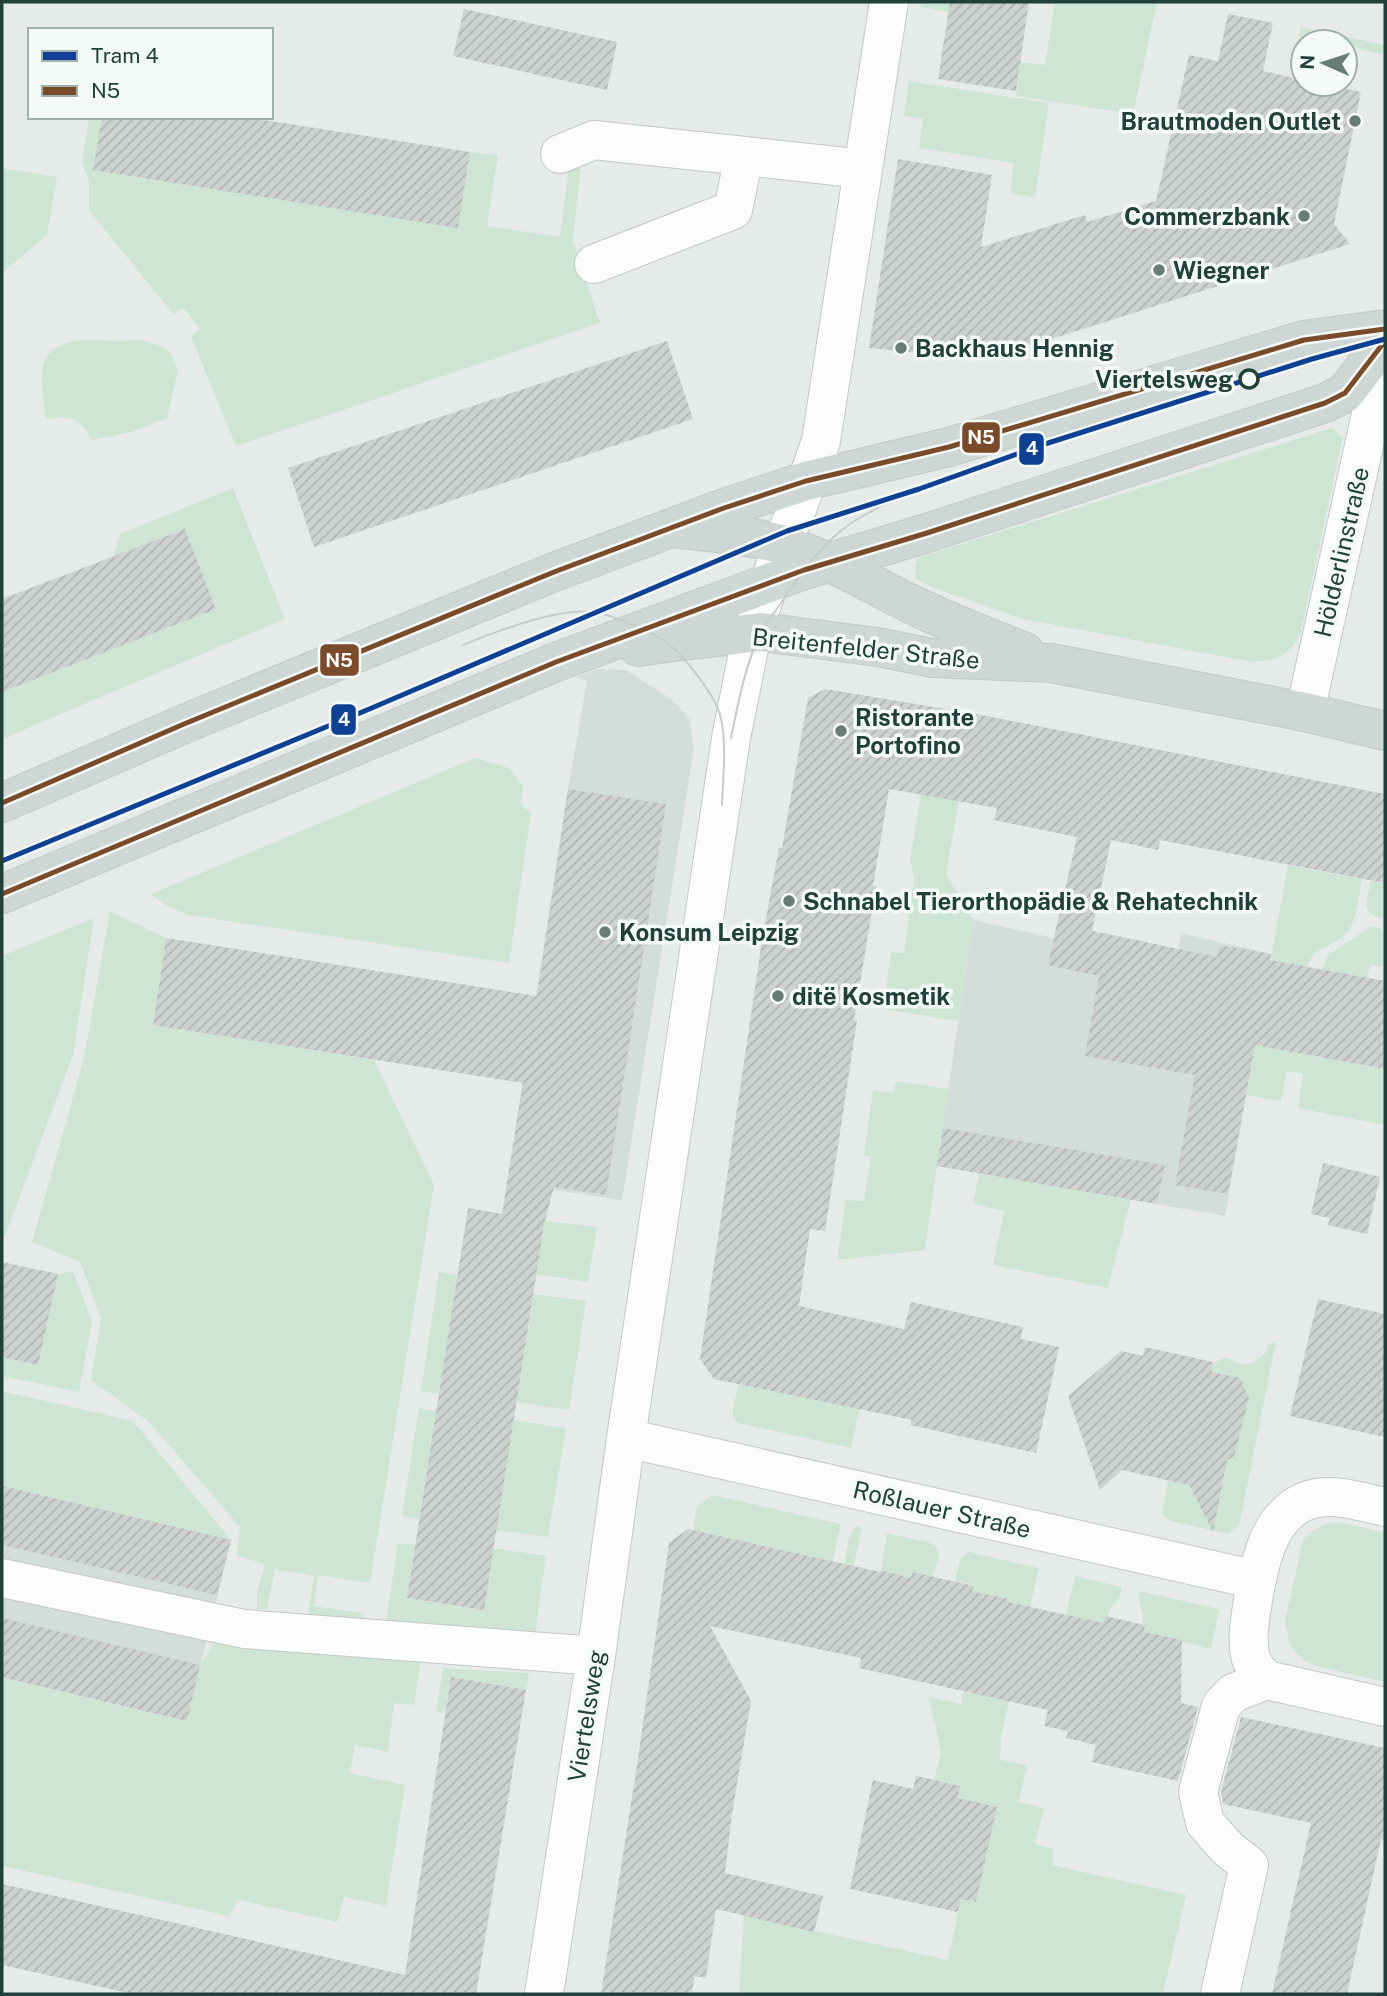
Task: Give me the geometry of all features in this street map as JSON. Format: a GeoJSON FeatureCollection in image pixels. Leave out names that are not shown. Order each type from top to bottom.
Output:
{"type":"FeatureCollection","features":[{"type":"Feature","properties":{"kind":"main road"},"geometry":{"type":"LineString","coordinates":[[2,803],[196,719],[666,528],[806,481],[949,447],[1304,340],[1385,329]]}},
{"type":"Feature","properties":{"kind":"main road"},"geometry":{"type":"LineString","coordinates":[[2,894],[556,662],[830,562],[953,525],[1325,403],[1345,393],[1385,341]]}},
{"type":"Feature","properties":{"kind":"main road","name":"Breitenfelder Straße"},"geometry":{"type":"LineString","coordinates":[[666,528],[731,535],[782,545],[830,562],[956,625],[1051,663]]}},
{"type":"Feature","properties":{"kind":"main road","name":"Breitenfelder Straße"},"geometry":{"type":"LineString","coordinates":[[556,662],[666,643],[761,632],[932,658],[1051,663],[1305,712],[1385,731]]}},
{"type":"Feature","properties":{"kind":"street"},"geometry":{"type":"LineString","coordinates":[[752,634],[821,441],[889,2]]}},
{"type":"Feature","properties":{"kind":"street"},"geometry":{"type":"LineString","coordinates":[[560,154],[594,140],[863,169]]}},
{"type":"Feature","properties":{"kind":"street"},"geometry":{"type":"LineString","coordinates":[[594,264],[733,210],[744,156]]}},
{"type":"Feature","properties":{"kind":"street","name":"Hölderlinstraße"},"geometry":{"type":"LineString","coordinates":[[1305,712],[1385,351]]}},
{"type":"Feature","properties":{"kind":"street","name":"Viertelsweg"},"geometry":{"type":"LineString","coordinates":[[544,1994],[731,738],[752,634]]}},
{"type":"Feature","properties":{"kind":"street","name":"Roßlauer Straße"},"geometry":{"type":"LineString","coordinates":[[626,1438],[1257,1580]]}},
{"type":"Feature","properties":{"kind":"street"},"geometry":{"type":"LineString","coordinates":[[1385,1507],[1333,1497],[1307,1500],[1294,1507],[1273,1532],[1264,1552],[1248,1632],[1251,1659],[1257,1672],[1267,1680],[1385,1707]]}},
{"type":"Feature","properties":{"kind":"street"},"geometry":{"type":"LineString","coordinates":[[2,1578],[244,1629],[596,1656]]}},
{"type":"Feature","properties":{"kind":"street"},"geometry":{"type":"LineString","coordinates":[[1220,1994],[1249,1865],[1228,1849],[1205,1823],[1198,1792],[1221,1706],[1233,1693],[1267,1680]]}},
{"type":"Feature","properties":{"kind":"shaded area"},"geometry":{"type":"Polygon","coordinates":[[[599,669],[626,670],[671,699],[689,718],[694,748],[622,1200],[507,1183],[587,681],[576,677],[599,669]]]}},
{"type":"Feature","properties":{"kind":"shaded area"},"geometry":{"type":"Polygon","coordinates":[[[973,920],[1054,938],[1057,923],[1178,949],[1181,933],[1271,954],[1225,1216],[937,1166],[973,920]]]}},
{"type":"Feature","properties":{"kind":"shaded area"},"geometry":{"type":"Polygon","coordinates":[[[2,1486],[231,1540],[187,1721],[2,1678],[2,1486]]]}},
{"type":"Feature","properties":{"kind":"green space"},"geometry":{"type":"Polygon","coordinates":[[[921,2],[950,2],[949,12],[920,7],[921,2]]]}},
{"type":"Feature","properties":{"kind":"green space"},"geometry":{"type":"Polygon","coordinates":[[[1055,2],[1157,2],[1133,114],[1016,96],[1020,62],[1045,65],[1055,2]]]}},
{"type":"Feature","properties":{"kind":"green space"},"geometry":{"type":"Polygon","coordinates":[[[1359,39],[1385,45],[1385,55],[1359,49],[1359,39]]]}},
{"type":"Feature","properties":{"kind":"green space"},"geometry":{"type":"Polygon","coordinates":[[[909,81],[1049,103],[1035,198],[1010,193],[1014,163],[919,148],[923,119],[904,116],[909,81]]]}},
{"type":"Feature","properties":{"kind":"green space"},"geometry":{"type":"Polygon","coordinates":[[[89,119],[102,119],[94,170],[458,227],[470,152],[498,155],[487,226],[560,237],[570,161],[581,163],[573,240],[600,323],[236,446],[191,337],[200,329],[184,308],[173,314],[89,210],[89,181],[82,163],[89,119]]]}},
{"type":"Feature","properties":{"kind":"green space"},"geometry":{"type":"Polygon","coordinates":[[[2,168],[57,177],[47,235],[2,273],[2,168]]]}},
{"type":"Feature","properties":{"kind":"green space"},"geometry":{"type":"Polygon","coordinates":[[[82,340],[140,340],[161,346],[170,353],[178,370],[167,418],[132,432],[92,440],[74,420],[46,419],[41,379],[46,357],[65,343],[82,340]]]}},
{"type":"Feature","properties":{"kind":"green space"},"geometry":{"type":"Polygon","coordinates":[[[1332,428],[1343,437],[1300,635],[1286,653],[1275,659],[1252,662],[1022,619],[916,579],[917,558],[1332,428]]]}},
{"type":"Feature","properties":{"kind":"green space"},"geometry":{"type":"Polygon","coordinates":[[[233,488],[285,619],[2,739],[2,692],[216,609],[185,529],[114,556],[120,534],[233,488]]]}},
{"type":"Feature","properties":{"kind":"green space"},"geometry":{"type":"Polygon","coordinates":[[[475,758],[509,768],[523,786],[521,804],[531,813],[509,963],[188,915],[166,905],[151,894],[475,758]]]}},
{"type":"Feature","properties":{"kind":"green space"},"geometry":{"type":"Polygon","coordinates":[[[921,794],[959,800],[946,874],[973,920],[958,1021],[883,1009],[891,952],[904,953],[914,879],[910,859],[921,794]]]}},
{"type":"Feature","properties":{"kind":"green space"},"geometry":{"type":"Polygon","coordinates":[[[1288,865],[1362,879],[1354,920],[1346,934],[1321,949],[1308,965],[1305,1019],[1308,1055],[1385,1069],[1385,1125],[1298,1108],[1303,1074],[1287,1071],[1281,1101],[1246,1095],[1288,865]]]}},
{"type":"Feature","properties":{"kind":"green space"},"geometry":{"type":"Polygon","coordinates":[[[1371,881],[1385,883],[1385,919],[1371,914],[1368,910],[1371,881]]]}},
{"type":"Feature","properties":{"kind":"green space"},"geometry":{"type":"Polygon","coordinates":[[[110,911],[166,938],[153,1025],[374,1060],[434,1185],[370,1583],[318,1575],[314,1606],[363,1613],[363,1622],[308,1615],[314,1576],[275,1569],[267,1609],[257,1610],[257,1592],[265,1564],[237,1556],[240,1527],[149,1422],[91,1380],[101,1318],[80,1262],[32,1242],[84,1058],[110,911]]]}},
{"type":"Feature","properties":{"kind":"green space"},"geometry":{"type":"Polygon","coordinates":[[[94,918],[73,1055],[5,1236],[2,1235],[2,956],[94,918]]]}},
{"type":"Feature","properties":{"kind":"green space"},"geometry":{"type":"Polygon","coordinates":[[[1372,926],[1385,932],[1382,967],[1370,965],[1367,978],[1322,970],[1328,955],[1372,926]]]}},
{"type":"Feature","properties":{"kind":"green space"},"geometry":{"type":"Polygon","coordinates":[[[896,1081],[948,1089],[925,1250],[837,1260],[846,1200],[864,1201],[871,1157],[864,1155],[873,1090],[893,1093],[896,1081]]]}},
{"type":"Feature","properties":{"kind":"green space"},"geometry":{"type":"Polygon","coordinates":[[[979,1173],[1131,1199],[1108,1288],[993,1265],[1004,1211],[973,1204],[979,1173]]]}},
{"type":"Feature","properties":{"kind":"green space"},"geometry":{"type":"Polygon","coordinates":[[[545,1221],[597,1227],[588,1282],[536,1274],[545,1221]]]}},
{"type":"Feature","properties":{"kind":"green space"},"geometry":{"type":"Polygon","coordinates":[[[73,1271],[92,1321],[79,1392],[2,1376],[2,1357],[38,1365],[58,1274],[73,1271]]]}},
{"type":"Feature","properties":{"kind":"green space"},"geometry":{"type":"Polygon","coordinates":[[[439,1272],[458,1275],[439,1394],[421,1391],[439,1272]]]}},
{"type":"Feature","properties":{"kind":"green space"},"geometry":{"type":"Polygon","coordinates":[[[534,1294],[586,1301],[569,1410],[516,1402],[534,1294]]]}},
{"type":"Feature","properties":{"kind":"green space"},"geometry":{"type":"Polygon","coordinates":[[[1276,1341],[1239,1526],[1228,1534],[1170,1521],[1162,1515],[1168,1481],[1189,1485],[1199,1497],[1211,1497],[1221,1491],[1227,1460],[1234,1457],[1242,1425],[1240,1378],[1212,1372],[1213,1364],[1228,1358],[1241,1364],[1250,1364],[1265,1354],[1267,1345],[1276,1341]]]}},
{"type":"Feature","properties":{"kind":"green space"},"geometry":{"type":"Polygon","coordinates":[[[738,1384],[860,1408],[851,1448],[738,1423],[733,1417],[733,1409],[738,1384]]]}},
{"type":"Feature","properties":{"kind":"green space"},"geometry":{"type":"Polygon","coordinates":[[[2,1391],[133,1421],[231,1540],[2,1486],[2,1391]]]}},
{"type":"Feature","properties":{"kind":"green space"},"geometry":{"type":"Polygon","coordinates":[[[419,1408],[436,1411],[419,1519],[402,1516],[419,1408]]]}},
{"type":"Feature","properties":{"kind":"green space"},"geometry":{"type":"Polygon","coordinates":[[[513,1420],[566,1428],[548,1537],[496,1530],[513,1420]]]}},
{"type":"Feature","properties":{"kind":"green space"},"geometry":{"type":"Polygon","coordinates":[[[710,1496],[841,1524],[829,1576],[826,1560],[693,1530],[697,1507],[710,1496]]]}},
{"type":"Feature","properties":{"kind":"green space"},"geometry":{"type":"Polygon","coordinates":[[[1337,1522],[1385,1532],[1385,1682],[1316,1666],[1304,1661],[1290,1646],[1285,1621],[1303,1540],[1318,1528],[1337,1522]]]}},
{"type":"Feature","properties":{"kind":"green space"},"geometry":{"type":"Polygon","coordinates":[[[858,1526],[862,1528],[835,1650],[826,1644],[851,1532],[858,1526]]]}},
{"type":"Feature","properties":{"kind":"green space"},"geometry":{"type":"Polygon","coordinates":[[[887,1533],[935,1546],[938,1559],[933,1577],[913,1572],[911,1578],[881,1570],[887,1533]]]}},
{"type":"Feature","properties":{"kind":"green space"},"geometry":{"type":"Polygon","coordinates":[[[398,1543],[415,1545],[407,1598],[483,1610],[493,1548],[546,1556],[535,1635],[386,1622],[398,1543]]]}},
{"type":"Feature","properties":{"kind":"green space"},"geometry":{"type":"Polygon","coordinates":[[[969,1552],[1039,1568],[1001,1737],[1000,1760],[1027,1765],[1019,1802],[1044,1808],[1035,1844],[1054,1849],[1052,1865],[1186,1895],[1163,1994],[739,1994],[744,1915],[948,1960],[961,1899],[976,1902],[996,1807],[958,1798],[959,1786],[934,1780],[941,1753],[929,1697],[961,1704],[963,1692],[986,1696],[1008,1600],[972,1591],[974,1585],[955,1581],[961,1558],[969,1552]]]}},
{"type":"Feature","properties":{"kind":"green space"},"geometry":{"type":"Polygon","coordinates":[[[1075,1576],[1122,1587],[1103,1623],[1066,1615],[1075,1576]]]}},
{"type":"Feature","properties":{"kind":"green space"},"geometry":{"type":"Polygon","coordinates":[[[1139,1591],[1219,1610],[1211,1649],[1144,1632],[1139,1591]]]}},
{"type":"Feature","properties":{"kind":"green space"},"geometry":{"type":"Polygon","coordinates":[[[219,1636],[422,1652],[414,1705],[394,1703],[388,1752],[355,1745],[350,1773],[405,1785],[386,1906],[344,1897],[337,1922],[238,1900],[229,1916],[2,1866],[2,1678],[186,1721],[200,1665],[219,1636]]]}},
{"type":"Feature","properties":{"kind":"green space"},"geometry":{"type":"Polygon","coordinates":[[[443,1668],[529,1673],[526,1690],[451,1677],[445,1713],[436,1712],[443,1668]]]}},
{"type":"Feature","properties":{"kind":"building"},"geometry":{"type":"Polygon","coordinates":[[[950,2],[1029,2],[1016,91],[938,79],[950,2]]]}},
{"type":"Feature","properties":{"kind":"building"},"geometry":{"type":"Polygon","coordinates":[[[464,9],[617,42],[607,90],[453,56],[464,9]]]}},
{"type":"Feature","properties":{"kind":"building"},"geometry":{"type":"Polygon","coordinates":[[[1228,14],[1273,23],[1263,71],[1289,77],[1289,98],[1359,98],[1361,92],[1334,224],[1350,244],[1039,343],[981,352],[928,354],[869,348],[898,159],[992,175],[981,247],[1085,215],[1087,222],[1156,201],[1189,55],[1218,61],[1228,14]]]}},
{"type":"Feature","properties":{"kind":"building"},"geometry":{"type":"Polygon","coordinates":[[[102,119],[258,119],[470,152],[458,228],[93,170],[102,119]]]}},
{"type":"Feature","properties":{"kind":"building"},"geometry":{"type":"Polygon","coordinates":[[[667,341],[693,419],[314,547],[288,468],[667,341]]]}},
{"type":"Feature","properties":{"kind":"building"},"geometry":{"type":"Polygon","coordinates":[[[185,529],[216,609],[2,692],[2,599],[185,529]]]}},
{"type":"Feature","properties":{"kind":"building"},"geometry":{"type":"Polygon","coordinates":[[[825,689],[976,714],[1385,794],[1385,883],[1160,840],[1158,850],[1111,840],[1092,931],[1217,957],[1219,945],[1271,954],[1270,960],[1385,981],[1385,1069],[1255,1045],[1228,1194],[1175,1185],[1195,1075],[1085,1056],[1099,976],[1048,965],[1077,837],[994,820],[997,808],[889,789],[825,1231],[810,1229],[799,1306],[904,1329],[911,1302],[1023,1327],[1021,1339],[1059,1347],[1036,1453],[910,1425],[912,1420],[714,1379],[700,1359],[763,934],[779,848],[782,848],[808,698],[825,689]]]}},
{"type":"Feature","properties":{"kind":"building"},"geometry":{"type":"Polygon","coordinates":[[[568,789],[666,804],[606,1195],[554,1187],[544,1225],[484,1610],[407,1598],[468,1208],[502,1214],[523,1083],[153,1025],[166,938],[537,996],[568,789]]]}},
{"type":"Feature","properties":{"kind":"building"},"geometry":{"type":"Polygon","coordinates":[[[943,1128],[1165,1165],[1157,1204],[937,1166],[943,1128]]]}},
{"type":"Feature","properties":{"kind":"building"},"geometry":{"type":"Polygon","coordinates":[[[1323,1163],[1380,1177],[1367,1234],[1328,1225],[1330,1218],[1311,1214],[1323,1163]]]}},
{"type":"Feature","properties":{"kind":"building"},"geometry":{"type":"Polygon","coordinates":[[[2,1262],[58,1274],[38,1365],[2,1357],[2,1262]]]}},
{"type":"Feature","properties":{"kind":"building"},"geometry":{"type":"Polygon","coordinates":[[[1318,1299],[1385,1314],[1385,1437],[1290,1416],[1318,1299]]]}},
{"type":"Feature","properties":{"kind":"building"},"geometry":{"type":"Polygon","coordinates":[[[1145,1347],[1213,1362],[1212,1372],[1240,1378],[1249,1398],[1234,1457],[1227,1460],[1213,1532],[1189,1485],[1122,1470],[1100,1490],[1068,1396],[1121,1351],[1143,1356],[1145,1347]]]}},
{"type":"Feature","properties":{"kind":"building"},"geometry":{"type":"Polygon","coordinates":[[[2,1486],[231,1540],[217,1595],[2,1545],[2,1486]]]}},
{"type":"Feature","properties":{"kind":"building"},"geometry":{"type":"Polygon","coordinates":[[[688,1529],[911,1578],[912,1572],[974,1586],[972,1591],[1008,1599],[1008,1602],[1103,1623],[1105,1616],[1145,1625],[1144,1632],[1182,1640],[1181,1703],[1198,1707],[1178,1781],[1092,1762],[1096,1745],[1066,1738],[1068,1731],[1044,1726],[1048,1710],[859,1668],[861,1658],[710,1626],[751,1701],[725,1873],[823,1896],[814,1932],[716,1909],[706,1978],[695,1976],[691,1994],[601,1994],[669,1543],[688,1529]]]}},
{"type":"Feature","properties":{"kind":"building"},"geometry":{"type":"Polygon","coordinates":[[[2,1618],[200,1665],[187,1721],[2,1677],[2,1618]]]}},
{"type":"Feature","properties":{"kind":"building"},"geometry":{"type":"Polygon","coordinates":[[[451,1677],[526,1690],[476,1994],[133,1994],[2,1965],[2,1884],[405,1975],[451,1677]]]}},
{"type":"Feature","properties":{"kind":"building"},"geometry":{"type":"Polygon","coordinates":[[[1241,1717],[1385,1748],[1385,1840],[1381,1839],[1347,1994],[1272,1994],[1311,1823],[1223,1804],[1221,1792],[1241,1717]]]}},
{"type":"Feature","properties":{"kind":"building"},"geometry":{"type":"Polygon","coordinates":[[[916,1776],[960,1786],[958,1798],[997,1807],[976,1902],[961,1899],[958,1912],[850,1889],[873,1780],[913,1789],[916,1776]]]}},
{"type":"Feature","properties":{"kind":"tram line","name":"4"},"geometry":{"type":"LineString","coordinates":[[2,861],[367,710],[787,531],[919,489],[1045,444],[1312,359],[1385,339]]}},
{"type":"Feature","properties":{"kind":"tram line"},"geometry":{"type":"LineString","coordinates":[[731,738],[746,672],[760,634],[797,579],[826,545],[848,525],[876,509],[984,465]]}},
{"type":"Feature","properties":{"kind":"tram line"},"geometry":{"type":"LineString","coordinates":[[463,645],[544,617],[578,612],[609,616],[666,642],[695,673],[718,709],[724,743],[722,805]]}},
{"type":"Feature","properties":{"kind":"transit line","name":"N5"},"geometry":{"type":"LineString","coordinates":[[2,803],[184,724],[554,572],[724,508],[806,481],[949,447],[1304,340],[1385,329]]}},
{"type":"Feature","properties":{"kind":"transit line","name":"N5"},"geometry":{"type":"LineString","coordinates":[[2,894],[556,662],[804,570],[927,533],[1325,403],[1345,393],[1385,341]]}},
{"type":"Feature","properties":{"kind":"place","name":"Brautmoden Outlet"},"geometry":{"type":"Point","coordinates":[1355,121]}},
{"type":"Feature","properties":{"kind":"place","name":"Commerzbank"},"geometry":{"type":"Point","coordinates":[1304,216]}},
{"type":"Feature","properties":{"kind":"place","name":"Wiegner"},"geometry":{"type":"Point","coordinates":[1159,270]}},
{"type":"Feature","properties":{"kind":"place","name":"Backhaus Hennig"},"geometry":{"type":"Point","coordinates":[901,348]}},
{"type":"Feature","properties":{"kind":"place","name":"Viertelsweg"},"geometry":{"type":"Point","coordinates":[1249,379]}},
{"type":"Feature","properties":{"kind":"place","name":"Ristorante Portofino"},"geometry":{"type":"Point","coordinates":[841,731]}},
{"type":"Feature","properties":{"kind":"place","name":"Schnabel Tierorthopädie & Rehatechnik"},"geometry":{"type":"Point","coordinates":[789,901]}},
{"type":"Feature","properties":{"kind":"place","name":"Konsum Leipzig"},"geometry":{"type":"Point","coordinates":[605,932]}},
{"type":"Feature","properties":{"kind":"place","name":"ditë Kosmetik"},"geometry":{"type":"Point","coordinates":[778,996]}}]}
